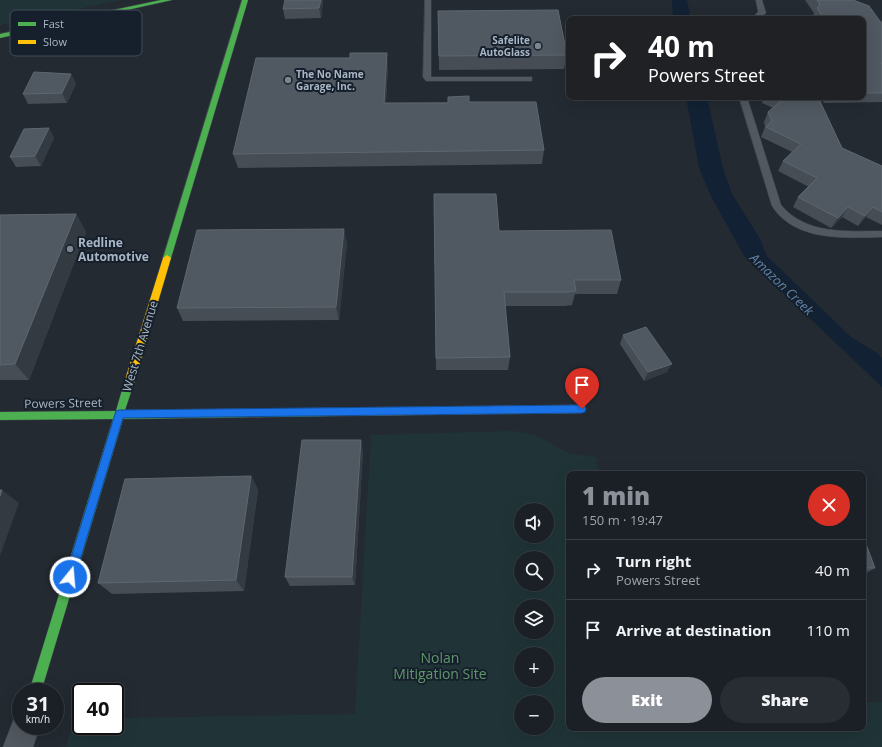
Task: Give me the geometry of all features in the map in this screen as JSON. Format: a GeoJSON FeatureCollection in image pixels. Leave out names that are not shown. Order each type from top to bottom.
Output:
{"type":"FeatureCollection","features":[{"type":"Feature","properties":{"kind":"street"},"geometry":{"type":"LineString","coordinates":[[122,10],[169,0]]}},
{"type":"Feature","properties":{"kind":"street","name":"West 7th Avenue"},"geometry":{"type":"LineString","coordinates":[[38,683],[245,0]]}},
{"type":"Feature","properties":{"kind":"street"},"geometry":{"type":"LineString","coordinates":[[0,36],[10,34]]}},
{"type":"Feature","properties":{"kind":"street","name":"Powers Street"},"geometry":{"type":"LineString","coordinates":[[0,416],[582,409]]}},
{"type":"Feature","properties":{"kind":"street"},"geometry":{"type":"LineString","coordinates":[[18,747],[22,735]]}},
{"type":"Feature","properties":{"kind":"lane"},"geometry":{"type":"LineString","coordinates":[[428,0],[427,76],[429,79],[529,79]]}},
{"type":"Feature","properties":{"kind":"lane"},"geometry":{"type":"LineString","coordinates":[[758,16],[762,13],[759,0]]}},
{"type":"Feature","properties":{"kind":"lane"},"geometry":{"type":"LineString","coordinates":[[744,100],[777,206],[786,217],[796,223],[834,234],[882,234]]}},
{"type":"Feature","properties":{"kind":"green space"},"geometry":{"type":"Polygon","coordinates":[[[0,0],[121,0],[73,10],[10,10],[10,23],[0,25],[0,0]]]}},
{"type":"Feature","properties":{"kind":"green space","name":"Nolan Mitigation Site"},"geometry":{"type":"Polygon","coordinates":[[[514,431],[535,435],[570,454],[596,457],[598,471],[566,471],[566,731],[866,731],[866,703],[882,702],[882,747],[66,747],[72,726],[72,735],[124,735],[124,718],[355,714],[371,435],[514,431]]]}},
{"type":"Feature","properties":{"kind":"water"},"geometry":{"type":"Polygon","coordinates":[[[672,0],[687,0],[690,16],[673,16],[672,0]]]}},
{"type":"Feature","properties":{"kind":"water","name":"Amazon Creek"},"geometry":{"type":"Polygon","coordinates":[[[687,100],[708,100],[723,168],[732,194],[759,237],[767,256],[851,337],[877,353],[882,358],[882,387],[744,256],[710,194],[699,168],[687,100]]]}},
{"type":"Feature","properties":{"kind":"building"},"geometry":{"type":"Polygon","coordinates":[[[285,0],[321,0],[319,8],[283,9],[285,0]]]}},
{"type":"Feature","properties":{"kind":"building"},"geometry":{"type":"Polygon","coordinates":[[[817,0],[853,0],[869,6],[882,24],[882,93],[866,93],[866,16],[822,16],[817,8],[820,5],[817,0]]]}},
{"type":"Feature","properties":{"kind":"building"},"geometry":{"type":"Polygon","coordinates":[[[558,10],[566,55],[439,56],[438,11],[558,10]]]}},
{"type":"Feature","properties":{"kind":"building"},"geometry":{"type":"Polygon","coordinates":[[[350,53],[387,53],[384,103],[448,103],[448,97],[469,96],[469,102],[536,102],[544,150],[233,154],[256,58],[350,58],[350,53]]]}},
{"type":"Feature","properties":{"kind":"building"},"geometry":{"type":"Polygon","coordinates":[[[34,72],[71,74],[62,93],[23,94],[34,72]]]}},
{"type":"Feature","properties":{"kind":"building"},"geometry":{"type":"Polygon","coordinates":[[[782,100],[819,100],[842,148],[882,166],[882,212],[873,207],[865,216],[848,207],[838,218],[798,197],[817,178],[783,161],[801,144],[766,127],[772,121],[768,112],[782,100]]]}},
{"type":"Feature","properties":{"kind":"building"},"geometry":{"type":"Polygon","coordinates":[[[49,128],[35,156],[10,157],[24,129],[49,128]]]}},
{"type":"Feature","properties":{"kind":"building"},"geometry":{"type":"Polygon","coordinates":[[[434,194],[496,194],[499,231],[611,230],[621,280],[574,280],[576,291],[568,292],[504,292],[510,357],[436,358],[434,194]]]}},
{"type":"Feature","properties":{"kind":"building"},"geometry":{"type":"Polygon","coordinates":[[[76,214],[15,364],[0,365],[0,215],[76,214]]]}},
{"type":"Feature","properties":{"kind":"building"},"geometry":{"type":"Polygon","coordinates":[[[344,229],[336,307],[177,308],[197,230],[344,229]]]}},
{"type":"Feature","properties":{"kind":"building"},"geometry":{"type":"Polygon","coordinates":[[[646,327],[672,364],[648,372],[623,335],[646,327]]]}},
{"type":"Feature","properties":{"kind":"building"},"geometry":{"type":"Polygon","coordinates":[[[302,440],[361,440],[352,577],[285,577],[302,440]]]}},
{"type":"Feature","properties":{"kind":"building"},"geometry":{"type":"Polygon","coordinates":[[[251,476],[236,580],[98,583],[125,479],[251,476]]]}},
{"type":"Feature","properties":{"kind":"building"},"geometry":{"type":"Polygon","coordinates":[[[866,544],[875,568],[866,568],[866,544]]]}},
{"type":"Feature","properties":{"kind":"traffic: fast"},"geometry":{"type":"LineString","coordinates":[[122,10],[169,0]]}},
{"type":"Feature","properties":{"kind":"traffic: fast"},"geometry":{"type":"LineString","coordinates":[[167,258],[245,0]]}},
{"type":"Feature","properties":{"kind":"traffic: fast"},"geometry":{"type":"LineString","coordinates":[[0,36],[10,34]]}},
{"type":"Feature","properties":{"kind":"traffic: fast"},"geometry":{"type":"LineString","coordinates":[[38,683],[129,383]]}},
{"type":"Feature","properties":{"kind":"traffic: fast"},"geometry":{"type":"LineString","coordinates":[[0,416],[333,412]]}},
{"type":"Feature","properties":{"kind":"traffic: slow"},"geometry":{"type":"LineString","coordinates":[[129,383],[167,258]]}},
{"type":"Feature","properties":{"kind":"traffic: slow"},"geometry":{"type":"LineString","coordinates":[[333,412],[581,409]]}},
{"type":"Feature","properties":{"kind":"place","name":"Safelite AutoGlass"},"geometry":{"type":"Point","coordinates":[538,46]}},
{"type":"Feature","properties":{"kind":"place","name":"The No Name Garage, Inc."},"geometry":{"type":"Point","coordinates":[288,80]}},
{"type":"Feature","properties":{"kind":"place","name":"Redline Automotive"},"geometry":{"type":"Point","coordinates":[70,249]}},
{"type":"Feature","properties":{"kind":"route"},"geometry":{"type":"LineString","coordinates":[[70,577],[119,414],[582,409]]}}]}
